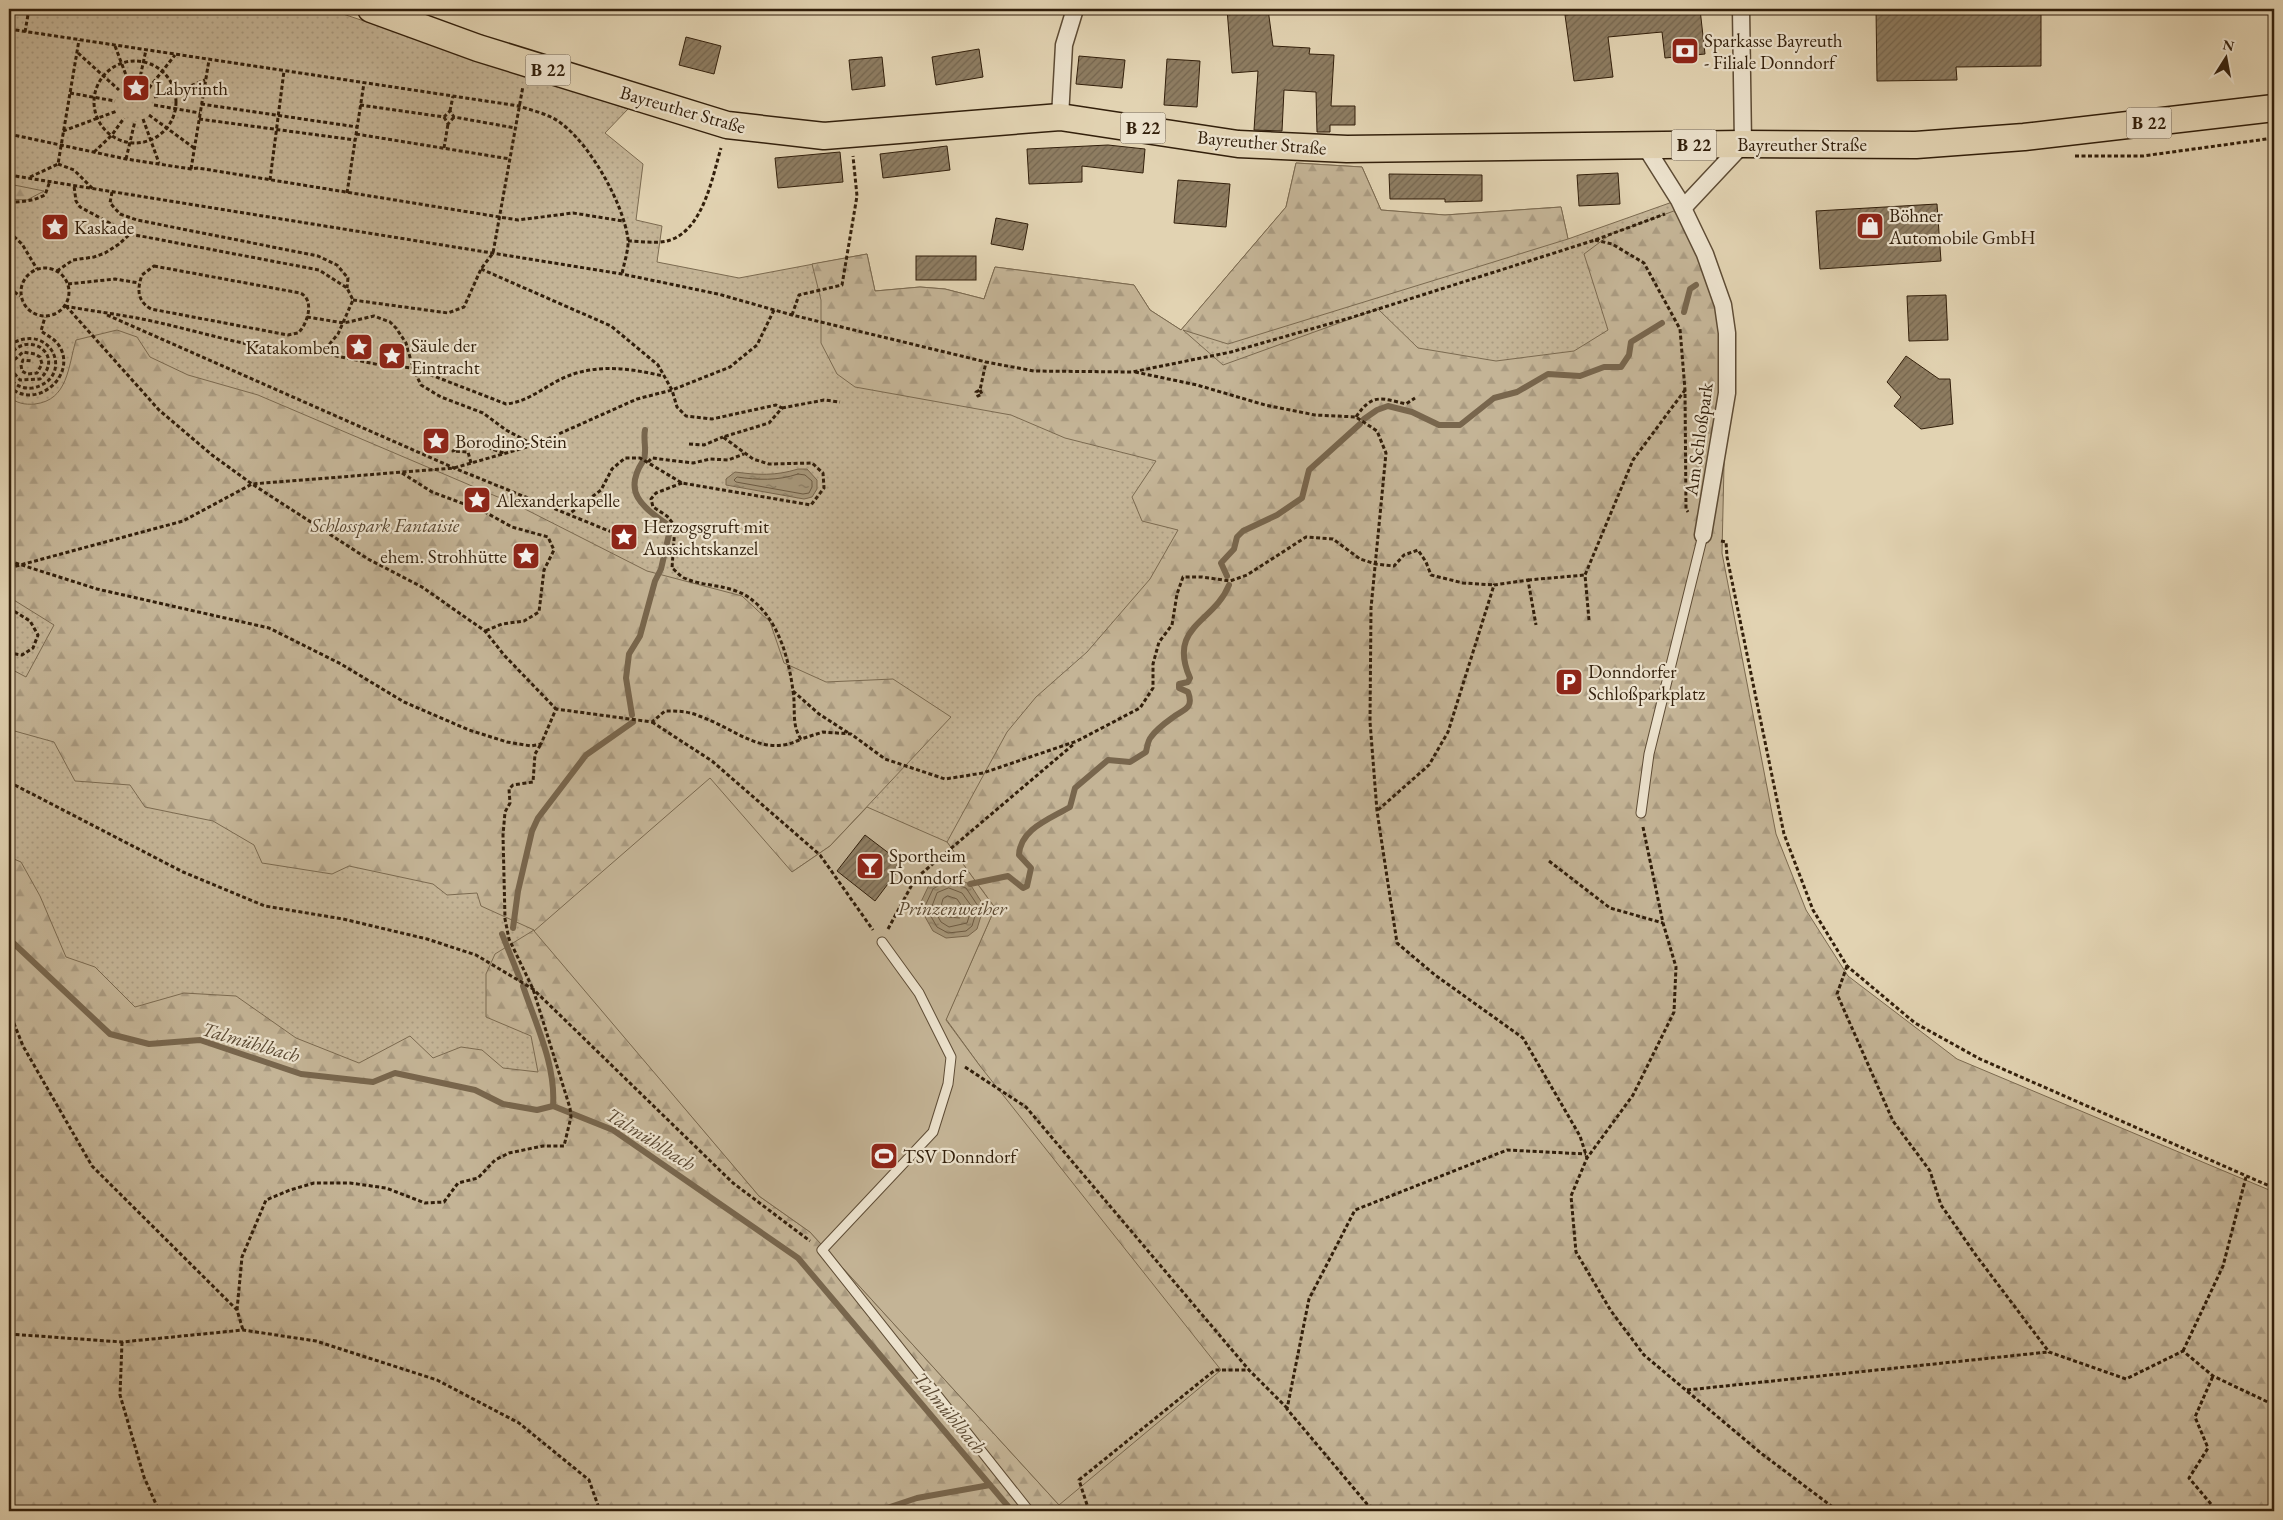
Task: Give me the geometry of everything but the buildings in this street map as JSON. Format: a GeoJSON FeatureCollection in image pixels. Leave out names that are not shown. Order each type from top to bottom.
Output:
{"type":"FeatureCollection","features":[{"type":"Feature","properties":{"kind":"main road","name":"Bayreuther Straße"},"geometry":{"type":"LineString","coordinates":[[371,9],[527,63],[727,125],[824,136],[1060,117],[1238,144],[1348,149],[1743,144],[1916,145],[2024,137],[2274,108]]}},
{"type":"Feature","properties":{"kind":"street"},"geometry":{"type":"LineString","coordinates":[[1060,117],[1064,45],[1075,9]]}},
{"type":"Feature","properties":{"kind":"street"},"geometry":{"type":"LineString","coordinates":[[1683,208],[1743,144],[1741,9]]}},
{"type":"Feature","properties":{"kind":"street","name":"Am Schloßpark"},"geometry":{"type":"LineString","coordinates":[[1645,146],[1683,208],[1705,254],[1723,306],[1727,333],[1727,393],[1703,535]]}},
{"type":"Feature","properties":{"kind":"lane"},"geometry":{"type":"LineString","coordinates":[[1641,813],[1648,754],[1703,535]]}},
{"type":"Feature","properties":{"kind":"lane"},"geometry":{"type":"LineString","coordinates":[[882,942],[919,993],[951,1057],[948,1084],[933,1132],[822,1250],[1029,1511]]}},
{"type":"Feature","properties":{"kind":"path"},"geometry":{"type":"LineString","coordinates":[[25,32],[29,9]]}},
{"type":"Feature","properties":{"kind":"path"},"geometry":{"type":"LineString","coordinates":[[9,29],[519,106],[544,114],[561,123],[582,142],[599,166],[623,221],[628,241],[622,274]]}},
{"type":"Feature","properties":{"kind":"path"},"geometry":{"type":"LineString","coordinates":[[58,164],[80,40]]}},
{"type":"Feature","properties":{"kind":"path"},"geometry":{"type":"LineString","coordinates":[[115,45],[129,83]]}},
{"type":"Feature","properties":{"kind":"path"},"geometry":{"type":"LineString","coordinates":[[140,82],[146,50]]}},
{"type":"Feature","properties":{"kind":"path"},"geometry":{"type":"LineString","coordinates":[[77,52],[119,90]]}},
{"type":"Feature","properties":{"kind":"path"},"geometry":{"type":"LineString","coordinates":[[150,88],[176,54]]}},
{"type":"Feature","properties":{"kind":"path"},"geometry":{"type":"LineString","coordinates":[[191,169],[209,60]]}},
{"type":"Feature","properties":{"kind":"path"},"geometry":{"type":"LineString","coordinates":[[143,61],[162,71],[168,77],[175,92],[175,110],[166,128],[151,139],[131,142],[112,136],[98,119],[94,98],[97,87],[103,76],[122,62],[143,61]]}},
{"type":"Feature","properties":{"kind":"path"},"geometry":{"type":"LineString","coordinates":[[352,300],[448,313],[464,307],[481,269],[493,253],[527,63]]}},
{"type":"Feature","properties":{"kind":"path"},"geometry":{"type":"LineString","coordinates":[[270,180],[284,71]]}},
{"type":"Feature","properties":{"kind":"path"},"geometry":{"type":"LineString","coordinates":[[154,97],[175,92],[206,79]]}},
{"type":"Feature","properties":{"kind":"path"},"geometry":{"type":"LineString","coordinates":[[346,193],[364,83]]}},
{"type":"Feature","properties":{"kind":"path"},"geometry":{"type":"LineString","coordinates":[[70,93],[115,101]]}},
{"type":"Feature","properties":{"kind":"path"},"geometry":{"type":"LineString","coordinates":[[444,117],[450,111],[453,96]]}},
{"type":"Feature","properties":{"kind":"path"},"geometry":{"type":"LineString","coordinates":[[202,104],[357,127]]}},
{"type":"Feature","properties":{"kind":"path"},"geometry":{"type":"LineString","coordinates":[[154,105],[200,113]]}},
{"type":"Feature","properties":{"kind":"path"},"geometry":{"type":"LineString","coordinates":[[360,105],[444,117]]}},
{"type":"Feature","properties":{"kind":"path"},"geometry":{"type":"LineString","coordinates":[[63,131],[118,111]]}},
{"type":"Feature","properties":{"kind":"path"},"geometry":{"type":"LineString","coordinates":[[450,111],[454,117],[515,128]]}},
{"type":"Feature","properties":{"kind":"path"},"geometry":{"type":"LineString","coordinates":[[149,115],[194,148]]}},
{"type":"Feature","properties":{"kind":"path"},"geometry":{"type":"LineString","coordinates":[[444,117],[448,124]]}},
{"type":"Feature","properties":{"kind":"path"},"geometry":{"type":"LineString","coordinates":[[444,148],[448,124],[454,117]]}},
{"type":"Feature","properties":{"kind":"path"},"geometry":{"type":"LineString","coordinates":[[94,152],[112,136],[124,118]]}},
{"type":"Feature","properties":{"kind":"path"},"geometry":{"type":"LineString","coordinates":[[143,119],[159,164]]}},
{"type":"Feature","properties":{"kind":"path"},"geometry":{"type":"LineString","coordinates":[[199,119],[276,131],[355,140]]}},
{"type":"Feature","properties":{"kind":"path"},"geometry":{"type":"LineString","coordinates":[[126,159],[135,121]]}},
{"type":"Feature","properties":{"kind":"path"},"geometry":{"type":"LineString","coordinates":[[628,241],[666,242],[682,235],[704,206],[727,125]]}},
{"type":"Feature","properties":{"kind":"path"},"geometry":{"type":"LineString","coordinates":[[9,134],[126,159],[191,169],[198,168],[518,220],[573,213],[623,221]]}},
{"type":"Feature","properties":{"kind":"path"},"geometry":{"type":"LineString","coordinates":[[356,134],[510,159]]}},
{"type":"Feature","properties":{"kind":"path"},"geometry":{"type":"LineString","coordinates":[[792,315],[798,295],[842,285],[857,196],[851,134]]}},
{"type":"Feature","properties":{"kind":"path"},"geometry":{"type":"LineString","coordinates":[[2073,156],[2143,156],[2274,138]]}},
{"type":"Feature","properties":{"kind":"path"},"geometry":{"type":"LineString","coordinates":[[28,178],[58,164],[74,170],[94,189]]}},
{"type":"Feature","properties":{"kind":"path"},"geometry":{"type":"LineString","coordinates":[[9,175],[622,274],[718,294],[792,315],[986,362],[1034,371],[1132,372],[1197,385],[1274,407],[1315,415],[1356,417],[1377,431],[1386,453],[1371,608],[1370,722],[1377,811],[1398,943],[1435,975],[1523,1038],[1580,1136],[1586,1156]]}},
{"type":"Feature","properties":{"kind":"path"},"geometry":{"type":"LineString","coordinates":[[9,202],[28,202],[45,195],[50,181]]}},
{"type":"Feature","properties":{"kind":"path"},"geometry":{"type":"LineString","coordinates":[[74,186],[76,201],[80,207],[130,234],[319,270],[347,288]]}},
{"type":"Feature","properties":{"kind":"path"},"geometry":{"type":"LineString","coordinates":[[112,192],[110,203],[120,214],[137,220],[318,256],[337,266],[348,278],[347,288],[352,300],[338,334],[322,353]]}},
{"type":"Feature","properties":{"kind":"path"},"geometry":{"type":"LineString","coordinates":[[1132,372],[1231,352],[1362,314],[1595,240],[1683,208]]}},
{"type":"Feature","properties":{"kind":"path"},"geometry":{"type":"LineString","coordinates":[[9,232],[26,250],[37,269]]}},
{"type":"Feature","properties":{"kind":"path"},"geometry":{"type":"LineString","coordinates":[[21,297],[22,283],[26,277],[37,269],[57,270],[73,260],[94,257],[119,244],[130,234]]}},
{"type":"Feature","properties":{"kind":"path"},"geometry":{"type":"LineString","coordinates":[[1595,240],[1612,244],[1644,263],[1680,329],[1685,390],[1686,509],[1703,535],[1726,542],[1727,557],[1784,834],[1812,910],[1847,966],[1915,1023],[1980,1059],[2274,1188]]}},
{"type":"Feature","properties":{"kind":"path"},"geometry":{"type":"LineString","coordinates":[[154,266],[300,293],[304,294],[308,302],[307,317],[302,329],[293,335],[151,309],[144,305],[140,299],[139,283],[142,275],[154,266]]}},
{"type":"Feature","properties":{"kind":"path"},"geometry":{"type":"LineString","coordinates":[[481,269],[611,326],[658,365],[672,390],[677,407],[686,416],[712,419],[776,404],[782,408]]}},
{"type":"Feature","properties":{"kind":"path"},"geometry":{"type":"LineString","coordinates":[[9,288],[21,297],[27,309],[32,313],[45,317],[60,312],[66,306],[70,291],[68,284],[57,270]]}},
{"type":"Feature","properties":{"kind":"path"},"geometry":{"type":"LineString","coordinates":[[68,284],[115,279],[139,283]]}},
{"type":"Feature","properties":{"kind":"path"},"geometry":{"type":"LineString","coordinates":[[66,306],[104,314],[133,317],[292,353],[322,353],[380,365],[412,368],[506,404],[516,403],[562,378],[585,370],[610,367],[663,376]]}},
{"type":"Feature","properties":{"kind":"path"},"geometry":{"type":"LineString","coordinates":[[66,306],[159,410],[212,455],[252,484],[368,559],[422,587],[485,631],[504,655],[556,709],[652,722],[712,761],[820,855],[882,942],[915,879],[1077,741]]}},
{"type":"Feature","properties":{"kind":"path"},"geometry":{"type":"LineString","coordinates":[[9,568],[184,521],[252,484],[454,468],[534,445],[637,399],[672,390],[730,367],[757,345],[774,310]]}},
{"type":"Feature","properties":{"kind":"path"},"geometry":{"type":"LineString","coordinates":[[104,314],[454,468],[624,537]]}},
{"type":"Feature","properties":{"kind":"path"},"geometry":{"type":"LineString","coordinates":[[307,317],[344,323],[370,316],[390,322],[406,343],[412,368],[421,385],[440,397],[483,414],[534,445]]}},
{"type":"Feature","properties":{"kind":"path"},"geometry":{"type":"LineString","coordinates":[[9,386],[14,392],[29,395],[46,392],[58,382],[62,366],[62,350],[55,340],[41,331],[45,317]]}},
{"type":"Feature","properties":{"kind":"path"},"geometry":{"type":"LineString","coordinates":[[9,346],[18,340],[30,338],[40,340],[49,346],[54,353],[56,366],[52,377],[43,386],[28,388],[16,385],[9,377]]}},
{"type":"Feature","properties":{"kind":"path"},"geometry":{"type":"LineString","coordinates":[[9,356],[19,346],[30,344],[45,351],[48,356],[46,373],[40,379],[20,380],[13,372],[12,362],[24,352],[40,357],[42,364],[36,373],[27,374],[22,371],[21,365],[23,360],[32,362]]}},
{"type":"Feature","properties":{"kind":"path"},"geometry":{"type":"LineString","coordinates":[[980,390],[986,362]]}},
{"type":"Feature","properties":{"kind":"path"},"geometry":{"type":"LineString","coordinates":[[1589,620],[1585,575],[1632,460],[1685,390]]}},
{"type":"Feature","properties":{"kind":"path"},"geometry":{"type":"LineString","coordinates":[[1356,417],[1364,405],[1374,399],[1386,398],[1406,404],[1415,398]]}},
{"type":"Feature","properties":{"kind":"path"},"geometry":{"type":"LineString","coordinates":[[690,444],[704,445],[769,423],[782,408],[824,400],[840,402]]}},
{"type":"Feature","properties":{"kind":"path"},"geometry":{"type":"LineString","coordinates":[[569,514],[601,490],[612,470],[626,458],[640,458],[682,483],[811,505],[824,488],[823,473],[812,463],[769,464],[753,459],[723,438]]}},
{"type":"Feature","properties":{"kind":"path"},"geometry":{"type":"LineString","coordinates":[[471,463],[468,452],[453,451],[467,441],[506,454]]}},
{"type":"Feature","properties":{"kind":"path"},"geometry":{"type":"LineString","coordinates":[[648,462],[652,458],[693,464],[710,460],[728,460],[745,454]]}},
{"type":"Feature","properties":{"kind":"path"},"geometry":{"type":"LineString","coordinates":[[401,473],[432,492],[482,511],[512,527],[548,537],[554,550],[544,570],[539,612],[524,621],[502,624],[485,631]]}},
{"type":"Feature","properties":{"kind":"path"},"geometry":{"type":"LineString","coordinates":[[682,483],[656,493],[651,499],[653,507],[667,516],[675,526],[672,568],[684,577],[735,589],[756,603],[771,619],[780,635],[793,691],[796,731],[802,739]]}},
{"type":"Feature","properties":{"kind":"path"},"geometry":{"type":"LineString","coordinates":[[793,691],[820,714],[851,734],[885,760],[945,780],[983,773],[1077,741],[1140,708],[1153,688],[1153,664],[1159,642],[1172,625],[1177,594],[1183,577],[1202,577],[1230,581],[1247,575],[1306,537],[1333,539],[1360,559],[1376,564],[1394,566],[1404,555],[1418,550],[1426,562],[1431,575],[1463,582],[1494,584],[1585,575]]}},
{"type":"Feature","properties":{"kind":"path"},"geometry":{"type":"LineString","coordinates":[[9,561],[97,589],[269,628],[341,664],[404,702],[469,730],[507,742],[531,746],[540,744]]}},
{"type":"Feature","properties":{"kind":"path"},"geometry":{"type":"LineString","coordinates":[[1528,580],[1536,625]]}},
{"type":"Feature","properties":{"kind":"path"},"geometry":{"type":"LineString","coordinates":[[1377,811],[1429,765],[1448,732],[1484,623],[1494,584]]}},
{"type":"Feature","properties":{"kind":"path"},"geometry":{"type":"LineString","coordinates":[[9,608],[30,621],[38,635],[34,648],[22,655],[9,654]]}},
{"type":"Feature","properties":{"kind":"path"},"geometry":{"type":"LineString","coordinates":[[243,1330],[237,1310],[242,1258],[266,1200],[314,1183],[350,1183],[386,1188],[425,1203],[444,1202],[458,1183],[478,1178],[495,1160],[509,1153],[543,1146],[564,1146],[571,1117],[570,1108],[533,989],[509,939],[505,919],[503,835],[505,812],[510,804],[510,789],[513,786],[533,782],[535,754],[556,709]]}},
{"type":"Feature","properties":{"kind":"path"},"geometry":{"type":"LineString","coordinates":[[652,722],[664,711],[681,711],[700,716],[758,743],[774,747],[790,745],[823,732],[851,734]]}},
{"type":"Feature","properties":{"kind":"path"},"geometry":{"type":"LineString","coordinates":[[9,782],[183,872],[265,906],[342,919],[427,939],[476,955],[533,989],[733,1182],[822,1250]]}},
{"type":"Feature","properties":{"kind":"path"},"geometry":{"type":"LineString","coordinates":[[1641,813],[1663,923],[1676,967],[1674,1012],[1633,1095],[1586,1156],[1571,1196],[1576,1252],[1611,1311],[1644,1355],[1762,1454],[1838,1511]]}},
{"type":"Feature","properties":{"kind":"path"},"geometry":{"type":"LineString","coordinates":[[1550,861],[1610,908],[1663,923]]}},
{"type":"Feature","properties":{"kind":"path"},"geometry":{"type":"LineString","coordinates":[[1847,966],[1837,994],[1893,1121],[1930,1171],[1941,1204],[1975,1254],[2049,1352]]}},
{"type":"Feature","properties":{"kind":"path"},"geometry":{"type":"LineString","coordinates":[[9,1011],[23,1046],[92,1166],[237,1310]]}},
{"type":"Feature","properties":{"kind":"path"},"geometry":{"type":"LineString","coordinates":[[951,1057],[1026,1107],[1249,1370],[1287,1409],[1367,1504],[1379,1511]]}},
{"type":"Feature","properties":{"kind":"path"},"geometry":{"type":"LineString","coordinates":[[1287,1409],[1309,1299],[1355,1210],[1507,1150],[1586,1156]]}},
{"type":"Feature","properties":{"kind":"path"},"geometry":{"type":"LineString","coordinates":[[1687,1390],[2049,1352],[2126,1378],[2183,1351],[2223,1266],[2246,1177]]}},
{"type":"Feature","properties":{"kind":"path"},"geometry":{"type":"LineString","coordinates":[[9,1334],[122,1342],[243,1330],[316,1341],[437,1380],[519,1423],[590,1480],[600,1511]]}},
{"type":"Feature","properties":{"kind":"path"},"geometry":{"type":"LineString","coordinates":[[122,1342],[120,1395],[144,1477],[159,1511]]}},
{"type":"Feature","properties":{"kind":"path"},"geometry":{"type":"LineString","coordinates":[[2183,1351],[2213,1376],[2274,1405]]}},
{"type":"Feature","properties":{"kind":"path"},"geometry":{"type":"LineString","coordinates":[[1089,1511],[1079,1480],[1215,1370],[1249,1370]]}},
{"type":"Feature","properties":{"kind":"path"},"geometry":{"type":"LineString","coordinates":[[2211,1504],[2189,1478],[2208,1448],[2195,1417],[2213,1376]]}},
{"type":"Feature","properties":{"kind":"green space","name":"Schlosspark Fantaisie"},"geometry":{"type":"Polygon","coordinates":[[[9,9],[328,9],[628,109],[605,133],[643,164],[636,220],[662,226],[657,262],[739,278],[867,254],[875,291],[920,287],[945,289],[984,299],[995,267],[1134,285],[1150,310],[1181,330],[1286,207],[1296,163],[1362,167],[1381,210],[1445,215],[1561,207],[1568,239],[1678,200],[1705,254],[1019,886],[947,842],[539,890],[533,933],[571,1099],[199,1047],[9,950],[9,9]]]}},
{"type":"Feature","properties":{"kind":"green space"},"geometry":{"type":"Polygon","coordinates":[[[1296,163],[1362,167],[1381,210],[1445,215],[1561,207],[1568,239],[1228,344],[1183,330],[1223,365],[1378,309],[1418,348],[1496,361],[1574,351],[1608,330],[1584,254],[1611,234],[1682,208],[1727,333],[1722,553],[1776,834],[1806,910],[1848,976],[1957,1059],[2274,1192],[2274,1511],[9,1511],[9,857],[21,862],[40,896],[66,957],[95,967],[135,1007],[184,993],[236,996],[296,1038],[359,1063],[410,1036],[433,1058],[461,1047],[482,1050],[503,1068],[538,1072],[531,1036],[486,1017],[486,974],[495,954],[534,930],[481,906],[477,893],[447,895],[433,884],[349,866],[332,874],[262,863],[254,845],[213,821],[145,807],[130,785],[75,781],[54,742],[9,728],[9,668],[26,677],[54,625],[9,597],[9,397],[21,403],[35,404],[46,401],[54,396],[65,381],[76,340],[117,330],[137,337],[150,357],[188,375],[258,395],[519,506],[647,571],[742,596],[770,622],[784,663],[826,682],[893,679],[951,717],[830,846],[792,872],[535,931],[759,1196],[810,1232],[1059,1505],[980,1066],[946,1019],[995,908],[947,842],[1007,732],[1036,697],[1087,652],[1150,579],[1178,530],[1142,521],[1132,497],[1156,461],[1065,438],[1011,415],[855,387],[837,374],[821,343],[821,300],[812,264],[867,254],[875,291],[920,287],[945,289],[984,299],[995,267],[1134,285],[1150,310],[1181,330],[1286,207],[1296,163]]]}},
{"type":"Feature","properties":{"kind":"green space"},"geometry":{"type":"Polygon","coordinates":[[[9,184],[44,191],[27,200],[9,199],[9,184]]]}},
{"type":"Feature","properties":{"kind":"green space"},"geometry":{"type":"Polygon","coordinates":[[[710,778],[792,872],[830,846],[867,807],[947,842],[995,908],[946,1020],[980,1066],[1221,1370],[1059,1505],[810,1232],[759,1196],[534,931],[710,778]]]}},
{"type":"Feature","properties":{"kind":"water"},"geometry":{"type":"Polygon","coordinates":[[[807,469],[817,480],[817,489],[812,497],[804,499],[726,485],[726,479],[735,472],[766,474],[807,469]]]}},
{"type":"Feature","properties":{"kind":"water","name":"Prinzenweiher"},"geometry":{"type":"Polygon","coordinates":[[[948,876],[970,884],[984,906],[977,929],[968,936],[946,938],[933,931],[919,906],[929,885],[948,876]]]}},
{"type":"Feature","properties":{"kind":"waterway"},"geometry":{"type":"LineString","coordinates":[[1684,312],[1690,289],[1696,285]]}},
{"type":"Feature","properties":{"kind":"waterway"},"geometry":{"type":"LineString","coordinates":[[1364,419],[1377,410],[1388,406],[1412,412],[1439,425],[1460,425],[1494,398],[1517,392],[1548,374],[1580,376],[1604,367],[1621,367],[1629,355],[1631,342],[1662,323]]}},
{"type":"Feature","properties":{"kind":"waterway"},"geometry":{"type":"LineString","coordinates":[[1227,576],[1221,563],[1234,549],[1237,537],[1243,531],[1277,515],[1302,498],[1309,470],[1360,424]]}},
{"type":"Feature","properties":{"kind":"waterway"},"geometry":{"type":"LineString","coordinates":[[644,459],[645,430]]}},
{"type":"Feature","properties":{"kind":"waterway"},"geometry":{"type":"LineString","coordinates":[[632,715],[626,678],[629,654],[640,636],[655,581],[661,569],[670,530],[668,525],[644,505],[635,491],[637,472],[643,461]]}},
{"type":"Feature","properties":{"kind":"waterway"},"geometry":{"type":"LineString","coordinates":[[970,884],[1008,876],[1023,888],[1027,886],[1031,868],[1019,855],[1021,846],[1030,832],[1070,807],[1075,788],[1108,760],[1130,762],[1146,752],[1149,740],[1155,732],[1186,709],[1190,703],[1190,698],[1188,692],[1179,688],[1179,684],[1188,682],[1190,678],[1184,661],[1184,647],[1188,636],[1195,626],[1222,598],[1229,585]]}},
{"type":"Feature","properties":{"kind":"waterway"},"geometry":{"type":"LineString","coordinates":[[513,928],[518,891],[532,831],[538,818],[586,755],[633,722]]}},
{"type":"Feature","properties":{"kind":"waterway"},"geometry":{"type":"LineString","coordinates":[[502,934],[520,979]]}},
{"type":"Feature","properties":{"kind":"waterway","name":"Talmühlbach"},"geometry":{"type":"LineString","coordinates":[[9,939],[110,1034],[149,1044],[200,1040],[301,1074],[373,1082],[395,1073],[475,1090],[503,1104],[537,1110],[553,1106],[613,1130],[798,1258],[1012,1511]]}},
{"type":"Feature","properties":{"kind":"waterway"},"geometry":{"type":"LineString","coordinates":[[523,986],[548,1060],[553,1091],[553,1106]]}},
{"type":"Feature","properties":{"kind":"waterway"},"geometry":{"type":"LineString","coordinates":[[878,1511],[917,1498],[990,1485]]}},
{"type":"Feature","properties":{"kind":"place","name":"Sparkasse Bayreuth - Filiale Donndorf"},"geometry":{"type":"Point","coordinates":[1685,51]}},
{"type":"Feature","properties":{"kind":"place","name":"Labyrinth"},"geometry":{"type":"Point","coordinates":[136,88]}},
{"type":"Feature","properties":{"kind":"place","name":"Böhner Automobile GmbH"},"geometry":{"type":"Point","coordinates":[1870,226]}},
{"type":"Feature","properties":{"kind":"place","name":"Kaskade"},"geometry":{"type":"Point","coordinates":[55,227]}},
{"type":"Feature","properties":{"kind":"place","name":"Katakomben"},"geometry":{"type":"Point","coordinates":[359,347]}},
{"type":"Feature","properties":{"kind":"place","name":"Säule der Eintracht"},"geometry":{"type":"Point","coordinates":[392,356]}},
{"type":"Feature","properties":{"kind":"place","name":"Borodino-Stein"},"geometry":{"type":"Point","coordinates":[436,441]}},
{"type":"Feature","properties":{"kind":"place","name":"Alexanderkapelle"},"geometry":{"type":"Point","coordinates":[477,500]}},
{"type":"Feature","properties":{"kind":"place","name":"Herzogsgruft mit Aussichtskanzel"},"geometry":{"type":"Point","coordinates":[624,537]}},
{"type":"Feature","properties":{"kind":"place","name":"ehem. Strohhütte"},"geometry":{"type":"Point","coordinates":[526,556]}},
{"type":"Feature","properties":{"kind":"place","name":"Donndorfer Schloßparkplatz"},"geometry":{"type":"Point","coordinates":[1569,682]}},
{"type":"Feature","properties":{"kind":"place","name":"Sportheim Donndorf"},"geometry":{"type":"Point","coordinates":[870,866]}},
{"type":"Feature","properties":{"kind":"place","name":"TSV Donndorf"},"geometry":{"type":"Point","coordinates":[884,1156]}}]}
